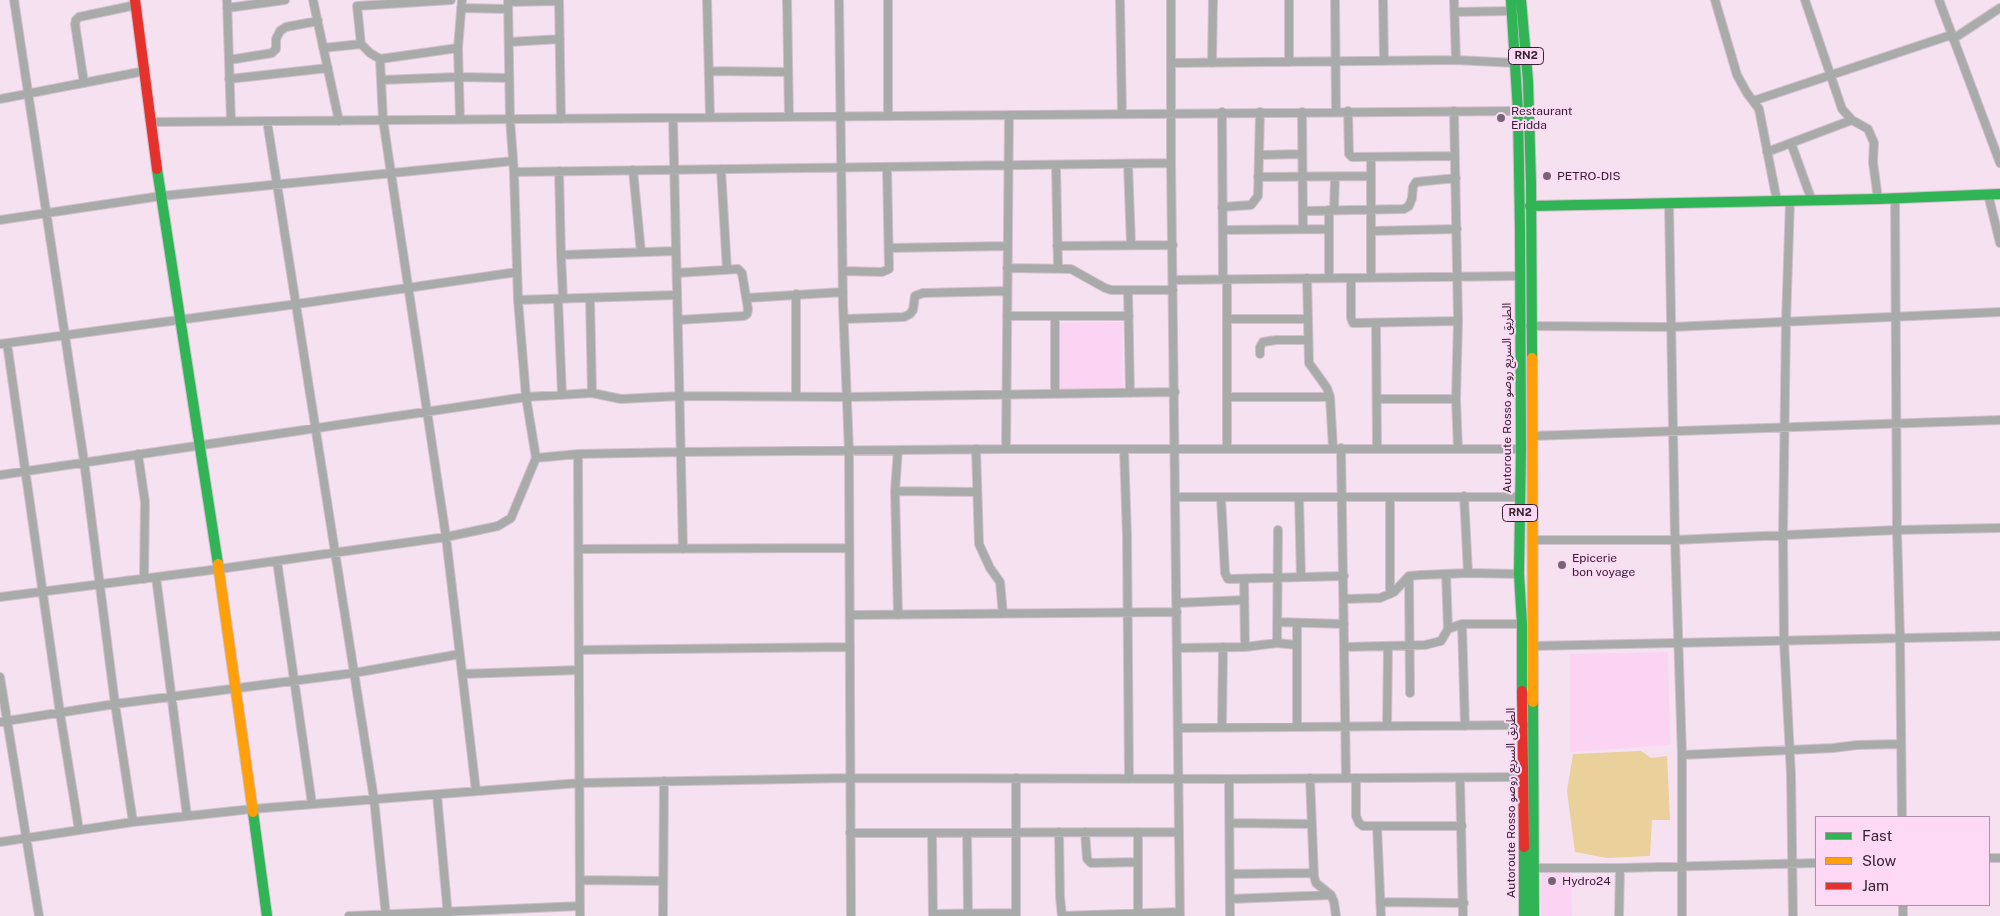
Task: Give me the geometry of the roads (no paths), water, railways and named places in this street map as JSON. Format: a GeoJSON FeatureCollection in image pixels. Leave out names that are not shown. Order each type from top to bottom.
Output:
{"type":"FeatureCollection","features":[{"type":"Feature","properties":{"kind":"main road","name":"Autoroute Rosso الطريق السريع روصو"},"geometry":{"type":"LineString","coordinates":[[1511,0],[1518,111],[1521,449],[1519,574],[1524,725],[1524,916]]}},
{"type":"Feature","properties":{"kind":"main road","name":"Autoroute Rosso الطريق السريع روصو"},"geometry":{"type":"LineString","coordinates":[[1521,0],[1529,112],[1534,916]]}},
{"type":"Feature","properties":{"kind":"main road"},"geometry":{"type":"LineString","coordinates":[[136,3],[161,196],[198,445],[219,569],[267,916]]}},
{"type":"Feature","properties":{"kind":"main road"},"geometry":{"type":"LineString","coordinates":[[1530,206],[1878,199],[2000,194]]}},
{"type":"Feature","properties":{"kind":"main road"},"geometry":{"type":"LineString","coordinates":[[1519,560],[1532,561]]}},
{"type":"Feature","properties":{"kind":"street"},"geometry":{"type":"LineString","coordinates":[[14,0],[84,461],[115,704],[133,822]]}},
{"type":"Feature","properties":{"kind":"street"},"geometry":{"type":"LineString","coordinates":[[231,121],[227,4],[285,0]]}},
{"type":"Feature","properties":{"kind":"street"},"geometry":{"type":"LineString","coordinates":[[313,0],[339,121]]}},
{"type":"Feature","properties":{"kind":"street"},"geometry":{"type":"LineString","coordinates":[[451,0],[357,3],[361,44],[380,59],[458,48]]}},
{"type":"Feature","properties":{"kind":"street"},"geometry":{"type":"LineString","coordinates":[[707,0],[710,117]]}},
{"type":"Feature","properties":{"kind":"street"},"geometry":{"type":"LineString","coordinates":[[787,0],[789,116]]}},
{"type":"Feature","properties":{"kind":"street"},"geometry":{"type":"LineString","coordinates":[[839,0],[843,292],[849,451],[851,916]]}},
{"type":"Feature","properties":{"kind":"street"},"geometry":{"type":"LineString","coordinates":[[888,0],[888,116]]}},
{"type":"Feature","properties":{"kind":"street"},"geometry":{"type":"LineString","coordinates":[[1120,0],[1122,114]]}},
{"type":"Feature","properties":{"kind":"street"},"geometry":{"type":"LineString","coordinates":[[1059,832],[1062,916],[1180,914],[1171,163],[1171,0]]}},
{"type":"Feature","properties":{"kind":"street"},"geometry":{"type":"LineString","coordinates":[[1212,63],[1213,0]]}},
{"type":"Feature","properties":{"kind":"street"},"geometry":{"type":"LineString","coordinates":[[1289,0],[1289,62]]}},
{"type":"Feature","properties":{"kind":"street"},"geometry":{"type":"LineString","coordinates":[[1335,0],[1336,111]]}},
{"type":"Feature","properties":{"kind":"street"},"geometry":{"type":"LineString","coordinates":[[1383,0],[1384,61]]}},
{"type":"Feature","properties":{"kind":"street"},"geometry":{"type":"LineString","coordinates":[[1454,0],[1456,60]]}},
{"type":"Feature","properties":{"kind":"street"},"geometry":{"type":"LineString","coordinates":[[1715,0],[1737,74],[1747,93],[1759,109],[1777,201]]}},
{"type":"Feature","properties":{"kind":"street"},"geometry":{"type":"LineString","coordinates":[[1805,0],[1842,109],[1852,120],[1868,129],[1874,143],[1873,162],[1878,199]]}},
{"type":"Feature","properties":{"kind":"street"},"geometry":{"type":"LineString","coordinates":[[1939,0],[2000,163]]}},
{"type":"Feature","properties":{"kind":"street"},"geometry":{"type":"LineString","coordinates":[[460,119],[458,48],[461,4],[559,1],[561,118]]}},
{"type":"Feature","properties":{"kind":"street"},"geometry":{"type":"LineString","coordinates":[[84,83],[76,20],[79,17],[136,3]]}},
{"type":"Feature","properties":{"kind":"street"},"geometry":{"type":"LineString","coordinates":[[0,597],[446,537],[498,526],[509,520],[513,515],[536,458],[526,397],[518,300],[514,172],[510,119],[508,4]]}},
{"type":"Feature","properties":{"kind":"street"},"geometry":{"type":"LineString","coordinates":[[1754,101],[1952,37],[2000,8]]}},
{"type":"Feature","properties":{"kind":"street"},"geometry":{"type":"LineString","coordinates":[[1455,12],[1512,11]]}},
{"type":"Feature","properties":{"kind":"street"},"geometry":{"type":"LineString","coordinates":[[229,60],[272,53],[276,49],[276,39],[280,31],[286,28],[318,22]]}},
{"type":"Feature","properties":{"kind":"street"},"geometry":{"type":"LineString","coordinates":[[508,42],[560,39]]}},
{"type":"Feature","properties":{"kind":"street"},"geometry":{"type":"LineString","coordinates":[[323,48],[361,44]]}},
{"type":"Feature","properties":{"kind":"street"},"geometry":{"type":"LineString","coordinates":[[380,59],[383,120],[446,537],[476,791]]}},
{"type":"Feature","properties":{"kind":"street"},"geometry":{"type":"LineString","coordinates":[[1171,63],[1456,60],[1516,63]]}},
{"type":"Feature","properties":{"kind":"street"},"geometry":{"type":"LineString","coordinates":[[230,79],[328,68]]}},
{"type":"Feature","properties":{"kind":"street"},"geometry":{"type":"LineString","coordinates":[[0,99],[144,71]]}},
{"type":"Feature","properties":{"kind":"street"},"geometry":{"type":"LineString","coordinates":[[709,71],[788,72]]}},
{"type":"Feature","properties":{"kind":"street"},"geometry":{"type":"LineString","coordinates":[[381,80],[458,77],[509,78]]}},
{"type":"Feature","properties":{"kind":"street"},"geometry":{"type":"LineString","coordinates":[[152,122],[1336,111],[1529,112]]}},
{"type":"Feature","properties":{"kind":"street"},"geometry":{"type":"LineString","coordinates":[[1348,111],[1349,154],[1356,158],[1454,156]]}},
{"type":"Feature","properties":{"kind":"street"},"geometry":{"type":"LineString","coordinates":[[1454,111],[1457,229],[1456,276],[1458,321],[1456,399],[1458,449]]}},
{"type":"Feature","properties":{"kind":"street"},"geometry":{"type":"LineString","coordinates":[[1222,112],[1222,207],[1228,319],[1227,448]]}},
{"type":"Feature","properties":{"kind":"street"},"geometry":{"type":"LineString","coordinates":[[1222,207],[1251,205],[1258,196],[1260,112]]}},
{"type":"Feature","properties":{"kind":"street"},"geometry":{"type":"LineString","coordinates":[[1302,112],[1303,229]]}},
{"type":"Feature","properties":{"kind":"street"},"geometry":{"type":"LineString","coordinates":[[1006,449],[1009,115]]}},
{"type":"Feature","properties":{"kind":"street"},"geometry":{"type":"LineString","coordinates":[[673,118],[683,549]]}},
{"type":"Feature","properties":{"kind":"street"},"geometry":{"type":"LineString","coordinates":[[1767,152],[1852,120]]}},
{"type":"Feature","properties":{"kind":"street"},"geometry":{"type":"LineString","coordinates":[[267,121],[374,799],[385,915]]}},
{"type":"Feature","properties":{"kind":"street"},"geometry":{"type":"LineString","coordinates":[[1791,143],[1812,200]]}},
{"type":"Feature","properties":{"kind":"street"},"geometry":{"type":"LineString","coordinates":[[1260,155],[1302,154]]}},
{"type":"Feature","properties":{"kind":"street"},"geometry":{"type":"LineString","coordinates":[[1371,158],[1371,277]]}},
{"type":"Feature","properties":{"kind":"street"},"geometry":{"type":"LineString","coordinates":[[0,220],[161,196],[278,186],[513,161]]}},
{"type":"Feature","properties":{"kind":"street"},"geometry":{"type":"LineString","coordinates":[[514,172],[1171,163]]}},
{"type":"Feature","properties":{"kind":"street"},"geometry":{"type":"LineString","coordinates":[[1056,164],[1058,268]]}},
{"type":"Feature","properties":{"kind":"street"},"geometry":{"type":"LineString","coordinates":[[1128,164],[1130,244]]}},
{"type":"Feature","properties":{"kind":"street"},"geometry":{"type":"LineString","coordinates":[[843,271],[887,271],[890,265],[888,167]]}},
{"type":"Feature","properties":{"kind":"street"},"geometry":{"type":"LineString","coordinates":[[721,169],[727,270]]}},
{"type":"Feature","properties":{"kind":"street"},"geometry":{"type":"LineString","coordinates":[[633,170],[640,252]]}},
{"type":"Feature","properties":{"kind":"street"},"geometry":{"type":"LineString","coordinates":[[558,171],[561,254],[562,395]]}},
{"type":"Feature","properties":{"kind":"street"},"geometry":{"type":"LineString","coordinates":[[1258,177],[1371,176]]}},
{"type":"Feature","properties":{"kind":"street"},"geometry":{"type":"LineString","coordinates":[[1329,278],[1329,229],[1335,177]]}},
{"type":"Feature","properties":{"kind":"street"},"geometry":{"type":"LineString","coordinates":[[1303,210],[1404,209],[1409,206],[1416,182],[1456,178]]}},
{"type":"Feature","properties":{"kind":"street"},"geometry":{"type":"LineString","coordinates":[[1988,194],[2000,244]]}},
{"type":"Feature","properties":{"kind":"street"},"geometry":{"type":"LineString","coordinates":[[1895,198],[1897,530],[1902,816]]}},
{"type":"Feature","properties":{"kind":"street"},"geometry":{"type":"LineString","coordinates":[[1790,201],[1783,535],[1784,641],[1790,750],[1793,916]]}},
{"type":"Feature","properties":{"kind":"street"},"geometry":{"type":"LineString","coordinates":[[1669,204],[1677,643],[1682,755],[1682,916]]}},
{"type":"Feature","properties":{"kind":"street"},"geometry":{"type":"LineString","coordinates":[[1223,230],[1329,229]]}},
{"type":"Feature","properties":{"kind":"street"},"geometry":{"type":"LineString","coordinates":[[1371,230],[1457,229]]}},
{"type":"Feature","properties":{"kind":"street"},"geometry":{"type":"LineString","coordinates":[[1058,246],[1173,245]]}},
{"type":"Feature","properties":{"kind":"street"},"geometry":{"type":"LineString","coordinates":[[889,248],[1008,246]]}},
{"type":"Feature","properties":{"kind":"street"},"geometry":{"type":"LineString","coordinates":[[561,254],[676,251]]}},
{"type":"Feature","properties":{"kind":"street"},"geometry":{"type":"LineString","coordinates":[[1008,268],[1071,269],[1105,288],[1174,290]]}},
{"type":"Feature","properties":{"kind":"street"},"geometry":{"type":"LineString","coordinates":[[676,273],[738,269],[747,298],[748,309],[747,314],[744,316],[678,320]]}},
{"type":"Feature","properties":{"kind":"street"},"geometry":{"type":"LineString","coordinates":[[79,830],[4,343],[297,304],[517,272]]}},
{"type":"Feature","properties":{"kind":"street"},"geometry":{"type":"LineString","coordinates":[[1173,280],[1520,276]]}},
{"type":"Feature","properties":{"kind":"street"},"geometry":{"type":"LineString","coordinates":[[1307,278],[1309,363],[1327,388],[1330,396],[1342,497],[1346,778]]}},
{"type":"Feature","properties":{"kind":"street"},"geometry":{"type":"LineString","coordinates":[[1351,278],[1352,321],[1356,323],[1458,321]]}},
{"type":"Feature","properties":{"kind":"street"},"geometry":{"type":"LineString","coordinates":[[1128,290],[1130,393]]}},
{"type":"Feature","properties":{"kind":"street"},"geometry":{"type":"LineString","coordinates":[[844,319],[904,317],[913,310],[916,296],[923,293],[1007,291]]}},
{"type":"Feature","properties":{"kind":"street"},"geometry":{"type":"LineString","coordinates":[[747,298],[843,292]]}},
{"type":"Feature","properties":{"kind":"street"},"geometry":{"type":"LineString","coordinates":[[796,294],[796,396]]}},
{"type":"Feature","properties":{"kind":"street"},"geometry":{"type":"LineString","coordinates":[[518,300],[677,295]]}},
{"type":"Feature","properties":{"kind":"street"},"geometry":{"type":"LineString","coordinates":[[590,298],[592,393]]}},
{"type":"Feature","properties":{"kind":"street"},"geometry":{"type":"LineString","coordinates":[[1530,326],[1672,326],[2000,312]]}},
{"type":"Feature","properties":{"kind":"street"},"geometry":{"type":"LineString","coordinates":[[1007,316],[1129,316]]}},
{"type":"Feature","properties":{"kind":"street"},"geometry":{"type":"LineString","coordinates":[[1055,316],[1055,394]]}},
{"type":"Feature","properties":{"kind":"street"},"geometry":{"type":"LineString","coordinates":[[1228,319],[1308,319]]}},
{"type":"Feature","properties":{"kind":"street"},"geometry":{"type":"LineString","coordinates":[[1376,323],[1377,448]]}},
{"type":"Feature","properties":{"kind":"street"},"geometry":{"type":"LineString","coordinates":[[1260,354],[1262,342],[1307,340]]}},
{"type":"Feature","properties":{"kind":"street"},"geometry":{"type":"LineString","coordinates":[[0,475],[84,461],[526,397],[592,393],[621,399],[680,396],[848,397],[1175,392]]}},
{"type":"Feature","properties":{"kind":"street"},"geometry":{"type":"LineString","coordinates":[[1227,397],[1330,396]]}},
{"type":"Feature","properties":{"kind":"street"},"geometry":{"type":"LineString","coordinates":[[1377,399],[1456,399]]}},
{"type":"Feature","properties":{"kind":"street"},"geometry":{"type":"LineString","coordinates":[[1532,436],[2000,420]]}},
{"type":"Feature","properties":{"kind":"street"},"geometry":{"type":"LineString","coordinates":[[536,458],[578,454],[682,452],[1006,449],[1521,449]]}},
{"type":"Feature","properties":{"kind":"street"},"geometry":{"type":"LineString","coordinates":[[1124,449],[1127,536],[1126,613],[1129,779]]}},
{"type":"Feature","properties":{"kind":"street"},"geometry":{"type":"LineString","coordinates":[[898,450],[895,491],[898,615]]}},
{"type":"Feature","properties":{"kind":"street"},"geometry":{"type":"LineString","coordinates":[[976,450],[980,544],[990,568],[1000,582],[1003,614]]}},
{"type":"Feature","properties":{"kind":"street"},"geometry":{"type":"LineString","coordinates":[[138,454],[145,502],[144,579]]}},
{"type":"Feature","properties":{"kind":"street"},"geometry":{"type":"LineString","coordinates":[[578,454],[580,916]]}},
{"type":"Feature","properties":{"kind":"street"},"geometry":{"type":"LineString","coordinates":[[895,491],[978,492]]}},
{"type":"Feature","properties":{"kind":"street"},"geometry":{"type":"LineString","coordinates":[[1464,496],[1468,573]]}},
{"type":"Feature","properties":{"kind":"street"},"geometry":{"type":"LineString","coordinates":[[1176,497],[1520,497]]}},
{"type":"Feature","properties":{"kind":"street"},"geometry":{"type":"LineString","coordinates":[[1221,497],[1226,577],[1228,579],[1344,576]]}},
{"type":"Feature","properties":{"kind":"street"},"geometry":{"type":"LineString","coordinates":[[1299,497],[1301,577]]}},
{"type":"Feature","properties":{"kind":"street"},"geometry":{"type":"LineString","coordinates":[[1390,497],[1390,594]]}},
{"type":"Feature","properties":{"kind":"street"},"geometry":{"type":"LineString","coordinates":[[1532,540],[1675,540],[1897,530],[2000,528]]}},
{"type":"Feature","properties":{"kind":"street"},"geometry":{"type":"LineString","coordinates":[[1277,643],[1278,530]]}},
{"type":"Feature","properties":{"kind":"street"},"geometry":{"type":"LineString","coordinates":[[579,550],[848,548]]}},
{"type":"Feature","properties":{"kind":"street"},"geometry":{"type":"LineString","coordinates":[[277,561],[312,804]]}},
{"type":"Feature","properties":{"kind":"street"},"geometry":{"type":"LineString","coordinates":[[1409,576],[1468,573],[1519,574]]}},
{"type":"Feature","properties":{"kind":"street"},"geometry":{"type":"LineString","coordinates":[[1345,647],[1425,646],[1441,641],[1448,629],[1446,574]]}},
{"type":"Feature","properties":{"kind":"street"},"geometry":{"type":"LineString","coordinates":[[1344,599],[1370,600],[1380,598],[1401,587],[1409,576]]}},
{"type":"Feature","properties":{"kind":"street"},"geometry":{"type":"LineString","coordinates":[[1409,576],[1410,693]]}},
{"type":"Feature","properties":{"kind":"street"},"geometry":{"type":"LineString","coordinates":[[156,577],[188,816]]}},
{"type":"Feature","properties":{"kind":"street"},"geometry":{"type":"LineString","coordinates":[[1244,579],[1244,647]]}},
{"type":"Feature","properties":{"kind":"street"},"geometry":{"type":"LineString","coordinates":[[1177,603],[1244,600]]}},
{"type":"Feature","properties":{"kind":"street"},"geometry":{"type":"LineString","coordinates":[[851,615],[1177,612]]}},
{"type":"Feature","properties":{"kind":"street"},"geometry":{"type":"LineString","coordinates":[[1278,622],[1344,624]]}},
{"type":"Feature","properties":{"kind":"street"},"geometry":{"type":"LineString","coordinates":[[1297,623],[1297,727]]}},
{"type":"Feature","properties":{"kind":"street"},"geometry":{"type":"LineString","coordinates":[[1448,629],[1462,624],[1522,624]]}},
{"type":"Feature","properties":{"kind":"street"},"geometry":{"type":"LineString","coordinates":[[1462,624],[1465,726]]}},
{"type":"Feature","properties":{"kind":"street"},"geometry":{"type":"LineString","coordinates":[[1533,646],[2000,636]]}},
{"type":"Feature","properties":{"kind":"street"},"geometry":{"type":"LineString","coordinates":[[1177,648],[1244,647],[1277,643],[1297,645]]}},
{"type":"Feature","properties":{"kind":"street"},"geometry":{"type":"LineString","coordinates":[[1387,726],[1388,646]]}},
{"type":"Feature","properties":{"kind":"street"},"geometry":{"type":"LineString","coordinates":[[579,650],[850,647]]}},
{"type":"Feature","properties":{"kind":"street"},"geometry":{"type":"LineString","coordinates":[[1222,727],[1223,647]]}},
{"type":"Feature","properties":{"kind":"street"},"geometry":{"type":"LineString","coordinates":[[3,722],[115,704],[354,673],[460,654]]}},
{"type":"Feature","properties":{"kind":"street"},"geometry":{"type":"LineString","coordinates":[[462,674],[579,670]]}},
{"type":"Feature","properties":{"kind":"street"},"geometry":{"type":"LineString","coordinates":[[0,677],[3,722],[39,916]]}},
{"type":"Feature","properties":{"kind":"street"},"geometry":{"type":"LineString","coordinates":[[1178,728],[1524,725]]}},
{"type":"Feature","properties":{"kind":"street"},"geometry":{"type":"LineString","coordinates":[[1682,755],[1901,744]]}},
{"type":"Feature","properties":{"kind":"street"},"geometry":{"type":"LineString","coordinates":[[0,842],[133,822],[252,809],[580,783],[849,778],[1229,780],[1524,777]]}},
{"type":"Feature","properties":{"kind":"street"},"geometry":{"type":"LineString","coordinates":[[932,833],[933,915],[1016,915],[1016,778]]}},
{"type":"Feature","properties":{"kind":"street"},"geometry":{"type":"LineString","coordinates":[[1310,778],[1314,873],[1316,883],[1331,895],[1336,916]]}},
{"type":"Feature","properties":{"kind":"street"},"geometry":{"type":"LineString","coordinates":[[1356,778],[1356,816],[1359,823],[1367,826],[1462,826]]}},
{"type":"Feature","properties":{"kind":"street"},"geometry":{"type":"LineString","coordinates":[[1460,778],[1463,916]]}},
{"type":"Feature","properties":{"kind":"street"},"geometry":{"type":"LineString","coordinates":[[1229,780],[1230,916]]}},
{"type":"Feature","properties":{"kind":"street"},"geometry":{"type":"LineString","coordinates":[[663,916],[664,781]]}},
{"type":"Feature","properties":{"kind":"street"},"geometry":{"type":"LineString","coordinates":[[437,795],[448,914]]}},
{"type":"Feature","properties":{"kind":"street"},"geometry":{"type":"LineString","coordinates":[[1230,823],[1312,824]]}},
{"type":"Feature","properties":{"kind":"street"},"geometry":{"type":"LineString","coordinates":[[1377,826],[1381,916]]}},
{"type":"Feature","properties":{"kind":"street"},"geometry":{"type":"LineString","coordinates":[[968,832],[968,914]]}},
{"type":"Feature","properties":{"kind":"street"},"geometry":{"type":"LineString","coordinates":[[1085,832],[1087,859],[1091,863],[1138,862]]}},
{"type":"Feature","properties":{"kind":"street"},"geometry":{"type":"LineString","coordinates":[[1138,832],[1138,914]]}},
{"type":"Feature","properties":{"kind":"street"},"geometry":{"type":"LineString","coordinates":[[850,834],[1179,832]]}},
{"type":"Feature","properties":{"kind":"street"},"geometry":{"type":"LineString","coordinates":[[1534,868],[1620,868],[1815,863]]}},
{"type":"Feature","properties":{"kind":"street"},"geometry":{"type":"LineString","coordinates":[[1618,916],[1620,868]]}},
{"type":"Feature","properties":{"kind":"street"},"geometry":{"type":"LineString","coordinates":[[1231,874],[1314,873]]}},
{"type":"Feature","properties":{"kind":"street"},"geometry":{"type":"LineString","coordinates":[[580,880],[663,881]]}},
{"type":"Feature","properties":{"kind":"street"},"geometry":{"type":"LineString","coordinates":[[1230,899],[1331,895]]}},
{"type":"Feature","properties":{"kind":"street"},"geometry":{"type":"LineString","coordinates":[[1380,902],[1464,903]]}},
{"type":"Feature","properties":{"kind":"street"},"geometry":{"type":"LineString","coordinates":[[349,916],[502,913],[580,906]]}},
{"type":"Feature","properties":{"kind":"place","name":"Restaurant Eridda"},"geometry":{"type":"Point","coordinates":[1501,118]}},
{"type":"Feature","properties":{"kind":"place","name":"PETRO-DIS"},"geometry":{"type":"Point","coordinates":[1547,176]}},
{"type":"Feature","properties":{"kind":"place","name":"Epicerie bon voyage"},"geometry":{"type":"Point","coordinates":[1562,565]}},
{"type":"Feature","properties":{"kind":"place","name":"Hydro24"},"geometry":{"type":"Point","coordinates":[1552,881]}}]}
